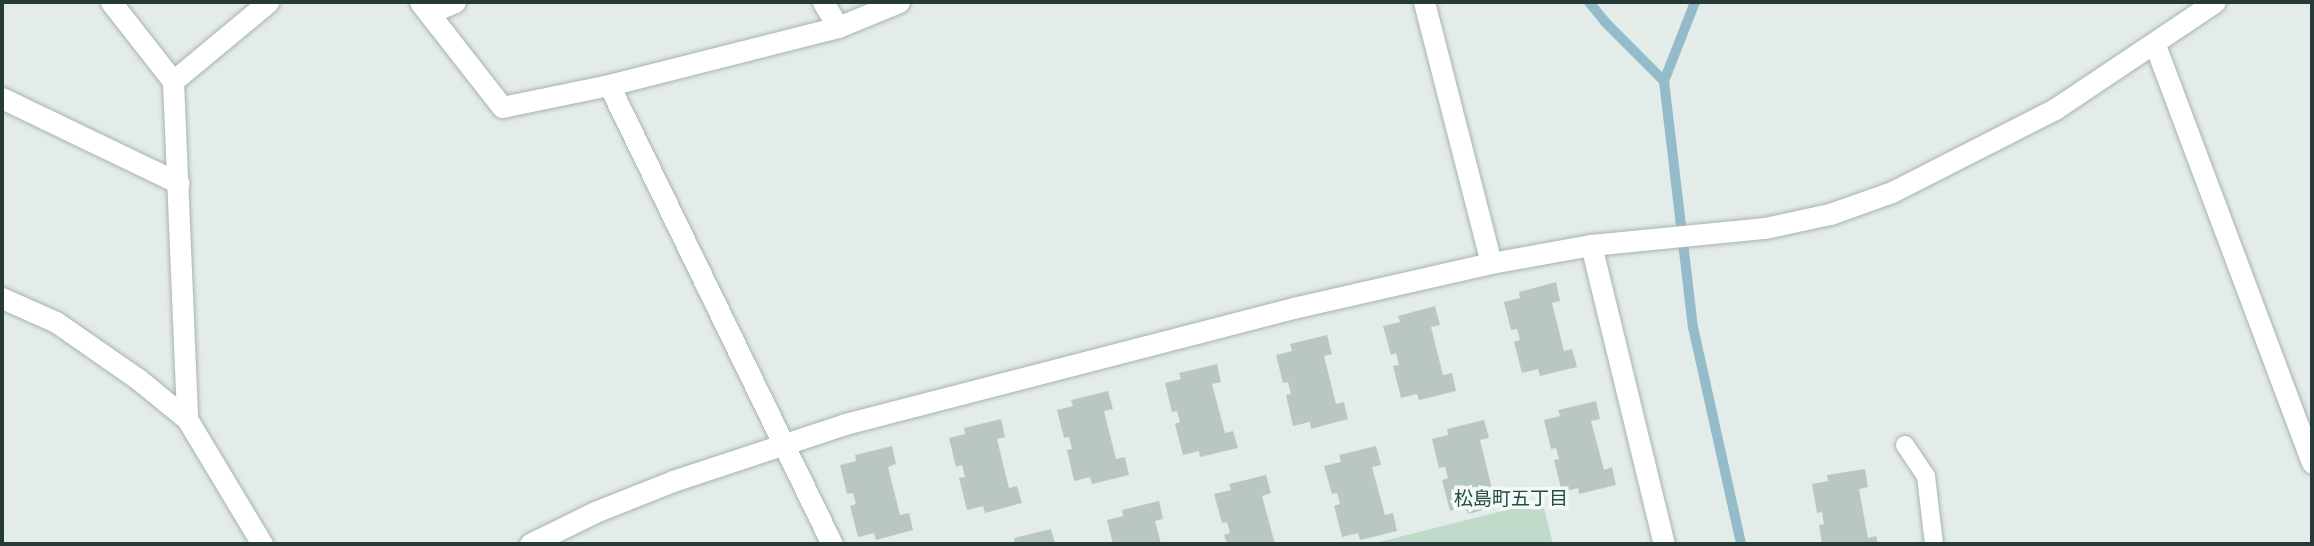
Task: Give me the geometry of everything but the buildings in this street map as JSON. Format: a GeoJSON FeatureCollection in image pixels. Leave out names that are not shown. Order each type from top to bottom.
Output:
{"type":"FeatureCollection","features":[{"type":"Feature","properties":{"kind":"street"},"geometry":{"type":"LineString","coordinates":[[111,2],[173,81],[187,419]]}},
{"type":"Feature","properties":{"kind":"street"},"geometry":{"type":"LineString","coordinates":[[173,81],[268,2]]}},
{"type":"Feature","properties":{"kind":"street"},"geometry":{"type":"LineString","coordinates":[[455,2],[424,8],[502,107],[609,85],[838,27],[900,2]]}},
{"type":"Feature","properties":{"kind":"street"},"geometry":{"type":"LineString","coordinates":[[823,2],[838,27]]}},
{"type":"Feature","properties":{"kind":"street"},"geometry":{"type":"LineString","coordinates":[[1424,2],[1491,262]]}},
{"type":"Feature","properties":{"kind":"street"},"geometry":{"type":"LineString","coordinates":[[530,544],[595,512],[845,424],[1280,311],[1491,262],[1591,245],[1798,223],[1892,192],[2054,109],[2155,45],[2214,2]]}},
{"type":"Feature","properties":{"kind":"street"},"geometry":{"type":"LineString","coordinates":[[2155,45],[2312,462]]}},
{"type":"Feature","properties":{"kind":"street"},"geometry":{"type":"LineString","coordinates":[[609,85],[832,544]]}},
{"type":"Feature","properties":{"kind":"street"},"geometry":{"type":"LineString","coordinates":[[2,98],[179,183]]}},
{"type":"Feature","properties":{"kind":"street"},"geometry":{"type":"LineString","coordinates":[[1591,245],[1664,544]]}},
{"type":"Feature","properties":{"kind":"street"},"geometry":{"type":"LineString","coordinates":[[2,298],[56,322],[138,379],[187,419],[262,544]]}},
{"type":"Feature","properties":{"kind":"lane"},"geometry":{"type":"LineString","coordinates":[[1905,445],[1926,476],[1934,544]]}},
{"type":"Feature","properties":{"kind":"green space"},"geometry":{"type":"Polygon","coordinates":[[[1542,501],[1553,544],[1371,544],[1542,501]]]}},
{"type":"Feature","properties":{"kind":"waterway"},"geometry":{"type":"LineString","coordinates":[[1589,2],[1605,22],[1664,81]]}},
{"type":"Feature","properties":{"kind":"waterway"},"geometry":{"type":"LineString","coordinates":[[1695,2],[1664,81],[1693,327],[1741,544]]}},
{"type":"Feature","properties":{"kind":"district","name":"松島町五丁目"},"geometry":{"type":"Point","coordinates":[1511,498]}}]}
